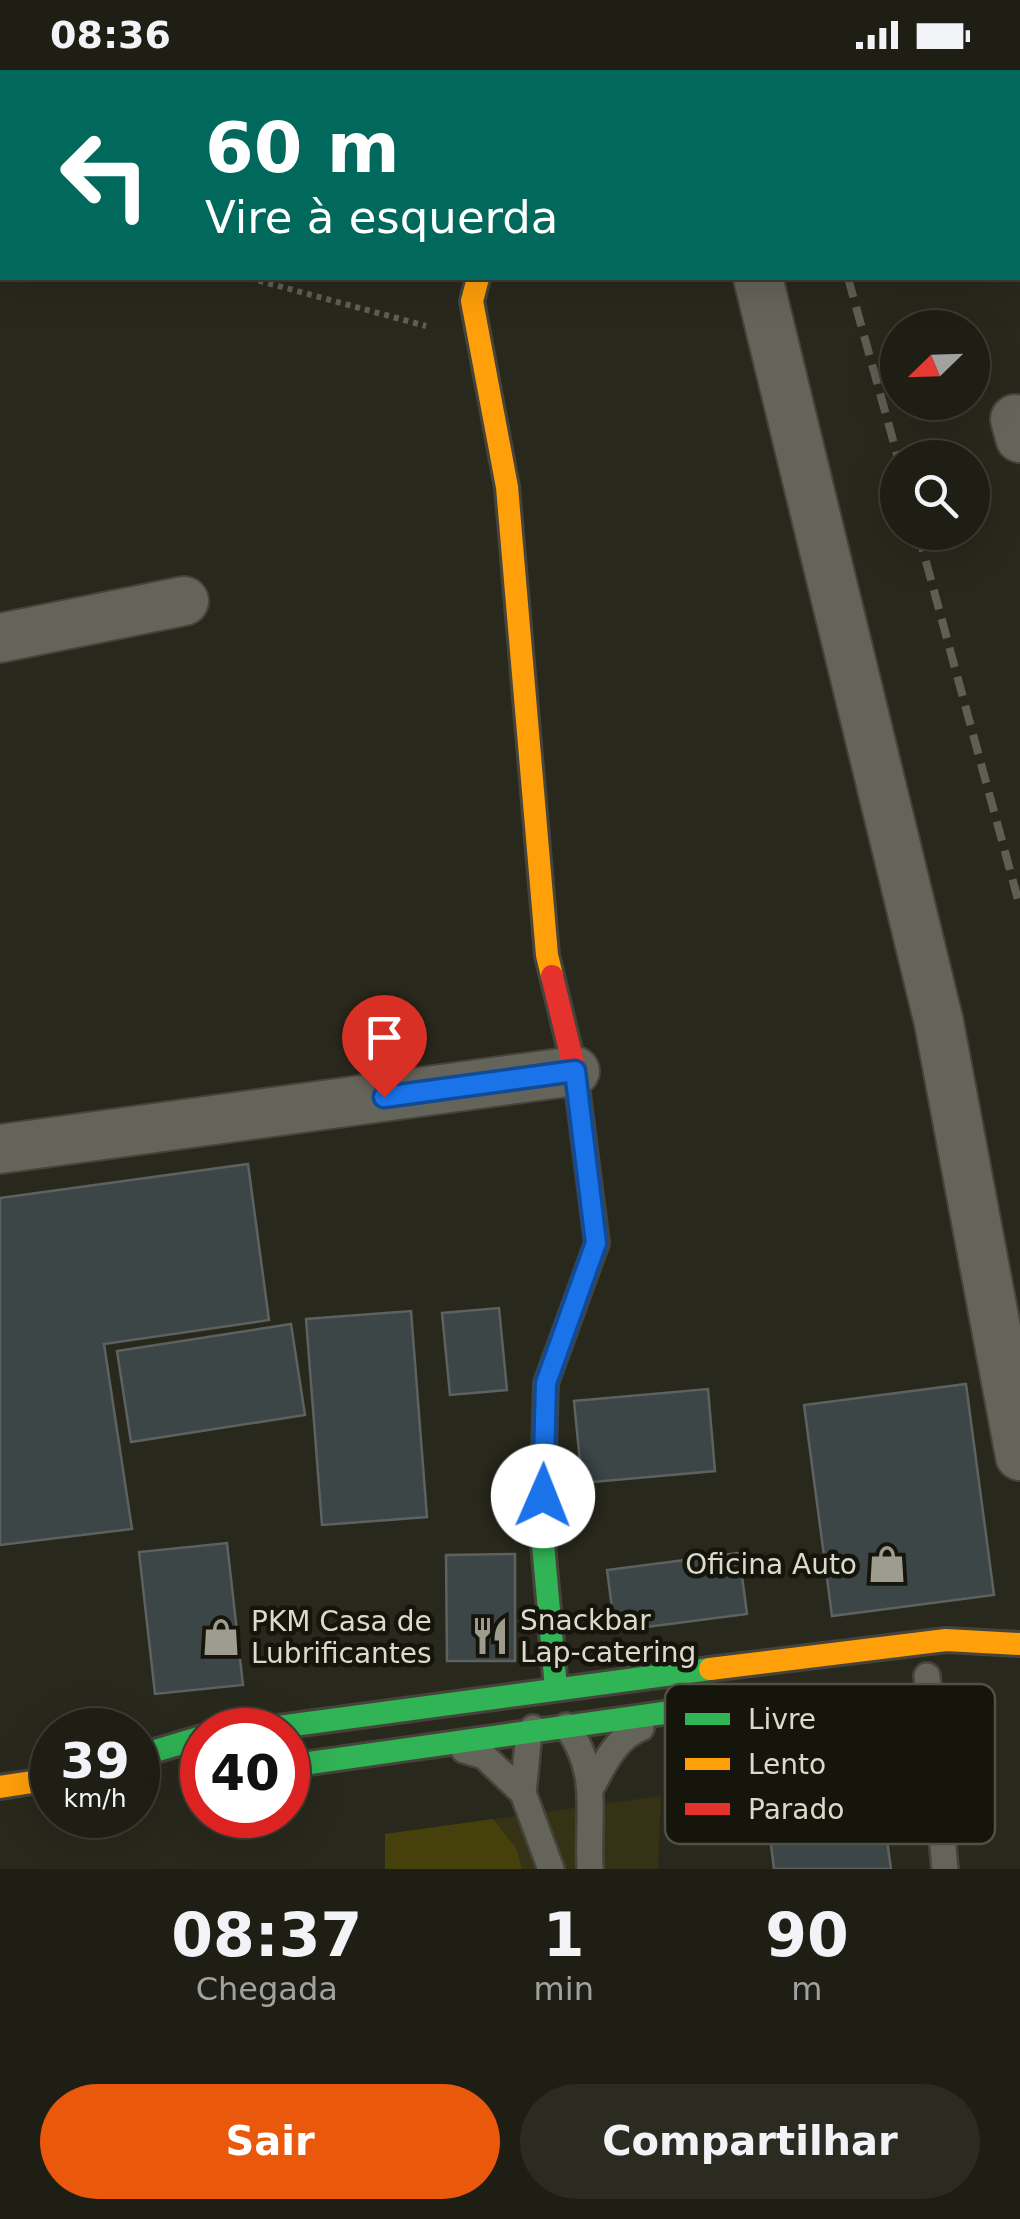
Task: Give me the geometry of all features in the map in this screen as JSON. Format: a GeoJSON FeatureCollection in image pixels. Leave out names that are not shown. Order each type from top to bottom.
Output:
{"type":"FeatureCollection","features":[{"type":"Feature","properties":{"kind":"street"},"geometry":{"type":"LineString","coordinates":[[477,280],[472,301],[507,486],[547,955],[575,1071],[596,1243],[546,1383],[542,1533],[563,1704]]}},
{"type":"Feature","properties":{"kind":"street"},"geometry":{"type":"LineString","coordinates":[[758,280],[939,1023],[1020,1456]]}},
{"type":"Feature","properties":{"kind":"street"},"geometry":{"type":"LineString","coordinates":[[0,638],[184,600]]}},
{"type":"Feature","properties":{"kind":"street"},"geometry":{"type":"LineString","coordinates":[[0,1149],[575,1071]]}},
{"type":"Feature","properties":{"kind":"street"},"geometry":{"type":"LineString","coordinates":[[683,1684],[946,1640],[1020,1644]]}},
{"type":"Feature","properties":{"kind":"street"},"geometry":{"type":"LineString","coordinates":[[984,1663],[1020,1652]]}},
{"type":"Feature","properties":{"kind":"street"},"geometry":{"type":"LineString","coordinates":[[563,1704],[665,1687]]}},
{"type":"Feature","properties":{"kind":"street"},"geometry":{"type":"LineString","coordinates":[[310,1723],[522,1694]]}},
{"type":"Feature","properties":{"kind":"street"},"geometry":{"type":"LineString","coordinates":[[563,1704],[665,1707]]}},
{"type":"Feature","properties":{"kind":"street"},"geometry":{"type":"LineString","coordinates":[[310,1763],[529,1732]]}},
{"type":"Feature","properties":{"kind":"street"},"geometry":{"type":"LineString","coordinates":[[0,1787],[30,1782]]}},
{"type":"Feature","properties":{"kind":"lane"},"geometry":{"type":"LineString","coordinates":[[927,1676],[928,1684]]}},
{"type":"Feature","properties":{"kind":"lane"},"geometry":{"type":"LineString","coordinates":[[522,1694],[563,1704]]}},
{"type":"Feature","properties":{"kind":"lane"},"geometry":{"type":"LineString","coordinates":[[550,1869],[524,1794],[529,1732],[563,1704]]}},
{"type":"Feature","properties":{"kind":"lane"},"geometry":{"type":"LineString","coordinates":[[563,1704],[584,1752],[591,1788],[590,1869]]}},
{"type":"Feature","properties":{"kind":"lane"},"geometry":{"type":"LineString","coordinates":[[591,1788],[608,1758],[630,1732],[665,1720]]}},
{"type":"Feature","properties":{"kind":"lane"},"geometry":{"type":"LineString","coordinates":[[445,1744],[484,1756],[524,1794]]}},
{"type":"Feature","properties":{"kind":"lane"},"geometry":{"type":"LineString","coordinates":[[943,1844],[945,1869]]}},
{"type":"Feature","properties":{"kind":"path"},"geometry":{"type":"LineString","coordinates":[[256,280],[434,328]]}},
{"type":"Feature","properties":{"kind":"shaded area"},"geometry":{"type":"Polygon","coordinates":[[[661,1796],[658,1869],[385,1869],[385,1834],[661,1796]]]}},
{"type":"Feature","properties":{"kind":"shaded area"},"geometry":{"type":"Polygon","coordinates":[[[493,1819],[516,1848],[522,1869],[385,1869],[385,1834],[493,1819]]]}},
{"type":"Feature","properties":{"kind":"building"},"geometry":{"type":"Polygon","coordinates":[[[248,1164],[269,1320],[104,1344],[132,1529],[0,1545],[0,1198],[248,1164]]]}},
{"type":"Feature","properties":{"kind":"building"},"geometry":{"type":"Polygon","coordinates":[[[499,1308],[507,1390],[450,1395],[442,1313],[499,1308]]]}},
{"type":"Feature","properties":{"kind":"building"},"geometry":{"type":"Polygon","coordinates":[[[411,1311],[427,1517],[322,1525],[306,1319],[411,1311]]]}},
{"type":"Feature","properties":{"kind":"building"},"geometry":{"type":"Polygon","coordinates":[[[291,1324],[305,1415],[131,1442],[117,1351],[291,1324]]]}},
{"type":"Feature","properties":{"kind":"building"},"geometry":{"type":"Polygon","coordinates":[[[966,1384],[994,1595],[832,1616],[804,1405],[966,1384]]]}},
{"type":"Feature","properties":{"kind":"building"},"geometry":{"type":"Polygon","coordinates":[[[708,1389],[715,1471],[582,1483],[574,1401],[708,1389]]]}},
{"type":"Feature","properties":{"kind":"building"},"geometry":{"type":"Polygon","coordinates":[[[227,1543],[243,1685],[155,1694],[139,1552],[227,1543]]]}},
{"type":"Feature","properties":{"kind":"building"},"geometry":{"type":"Polygon","coordinates":[[[739,1553],[747,1614],[615,1631],[607,1570],[739,1553]]]}},
{"type":"Feature","properties":{"kind":"building"},"geometry":{"type":"Polygon","coordinates":[[[515,1554],[515,1661],[447,1661],[446,1555],[515,1554]]]}},
{"type":"Feature","properties":{"kind":"building"},"geometry":{"type":"Polygon","coordinates":[[[771,1844],[888,1844],[891,1869],[774,1869],[771,1844]]]}},
{"type":"Feature","properties":{"kind":"railway"},"geometry":{"type":"LineString","coordinates":[[849,280],[893,440]]}},
{"type":"Feature","properties":{"kind":"railway"},"geometry":{"type":"LineString","coordinates":[[923,550],[1020,907]]}},
{"type":"Feature","properties":{"kind":"traffic: fast"},"geometry":{"type":"LineString","coordinates":[[544,1454],[542,1533],[556,1688]]}},
{"type":"Feature","properties":{"kind":"traffic: fast"},"geometry":{"type":"LineString","coordinates":[[310,1723],[710,1669]]}},
{"type":"Feature","properties":{"kind":"traffic: fast"},"geometry":{"type":"LineString","coordinates":[[310,1763],[665,1713]]}},
{"type":"Feature","properties":{"kind":"traffic: fast"},"geometry":{"type":"LineString","coordinates":[[160,1749],[180,1744]]}},
{"type":"Feature","properties":{"kind":"traffic: slow"},"geometry":{"type":"LineString","coordinates":[[477,280],[472,301],[507,487],[547,955],[552,976]]}},
{"type":"Feature","properties":{"kind":"traffic: slow"},"geometry":{"type":"LineString","coordinates":[[710,1669],[946,1640],[1020,1644]]}},
{"type":"Feature","properties":{"kind":"traffic: slow"},"geometry":{"type":"LineString","coordinates":[[0,1787],[30,1782]]}},
{"type":"Feature","properties":{"kind":"traffic: jam"},"geometry":{"type":"LineString","coordinates":[[544,1454],[546,1383],[597,1243],[575,1071],[552,976]]}},
{"type":"Feature","properties":{"kind":"place","name":"Oficina Auto"},"geometry":{"type":"Point","coordinates":[887,1564]}},
{"type":"Feature","properties":{"kind":"place","name":"Snackbar Lap-catering"},"geometry":{"type":"Point","coordinates":[490,1636]}},
{"type":"Feature","properties":{"kind":"place","name":"PKM Casa de Lubrificantes"},"geometry":{"type":"Point","coordinates":[221,1637]}},
{"type":"Feature","properties":{"kind":"route"},"geometry":{"type":"LineString","coordinates":[[384,1097],[575,1071],[596,1243],[546,1383],[543,1496]]}}]}
